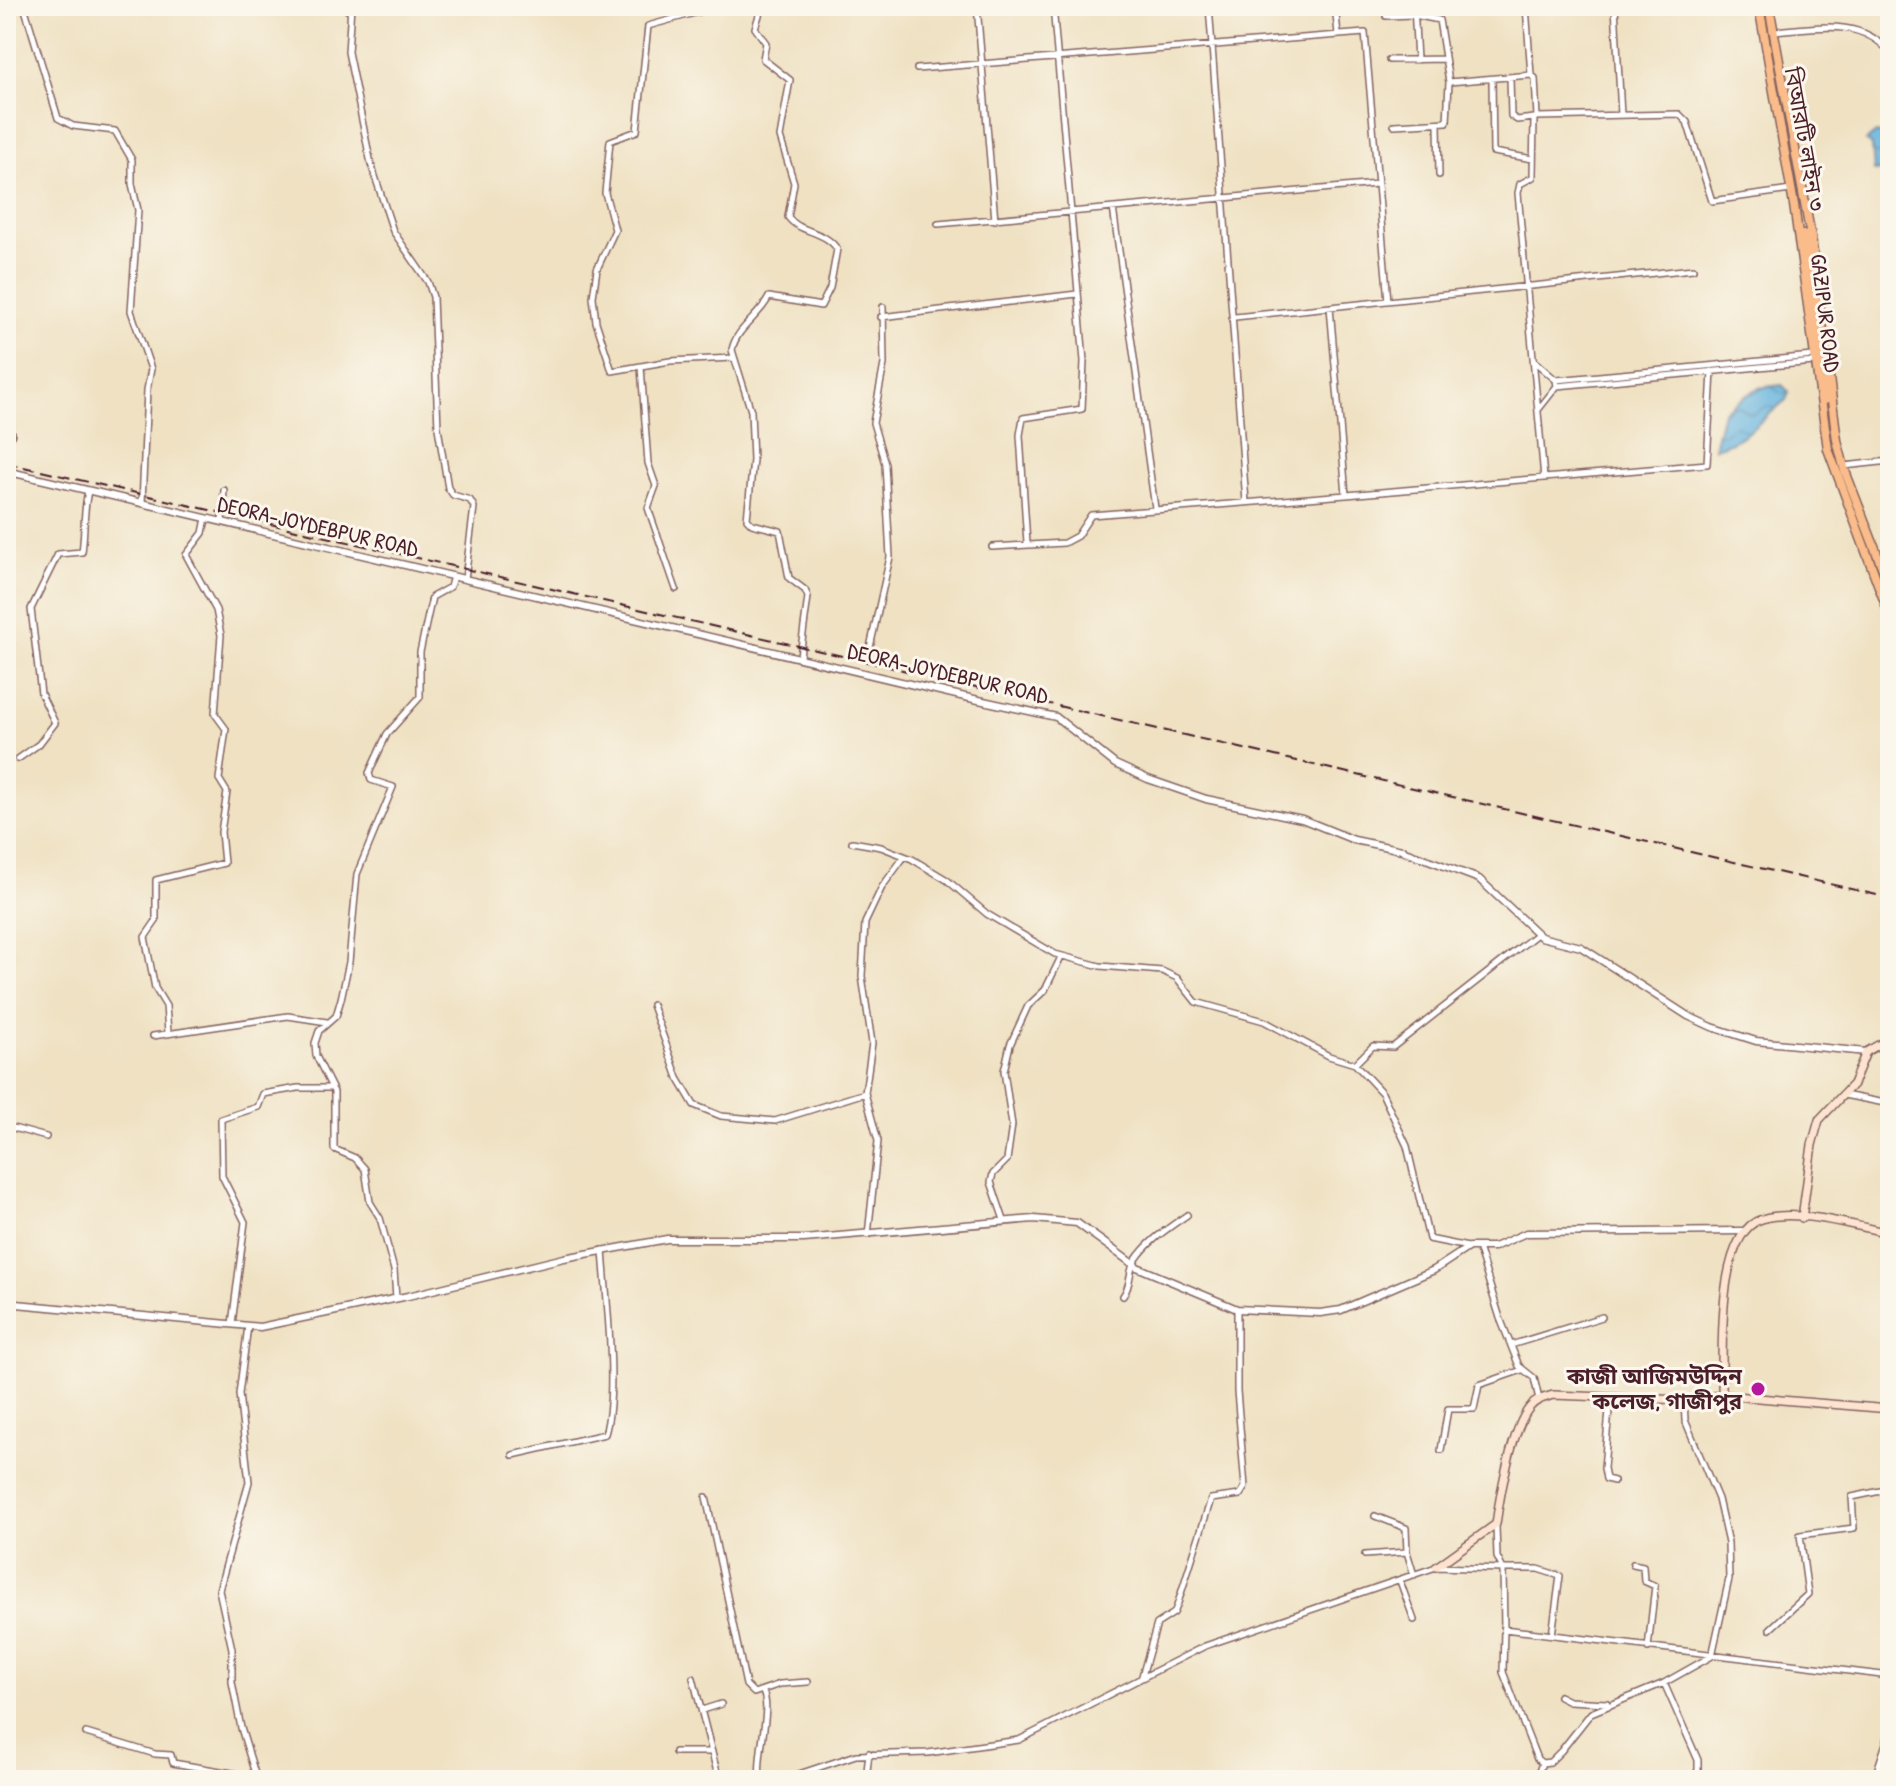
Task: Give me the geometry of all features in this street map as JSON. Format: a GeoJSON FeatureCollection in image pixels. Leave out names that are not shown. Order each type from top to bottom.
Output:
{"type":"FeatureCollection","features":[{"type":"Feature","properties":{"kind":"main road","name":"GAZIPUR ROAD"},"geometry":{"type":"LineString","coordinates":[[1764,6],[1774,31],[1811,237],[1837,440],[1890,587]]}},
{"type":"Feature","properties":{"kind":"main road","name":"GAZIPUR ROAD"},"geometry":{"type":"LineString","coordinates":[[1764,6],[1814,359],[1834,473],[1890,616]]}},
{"type":"Feature","properties":{"kind":"main road","name":"বিআরটি লাইন ৩"},"geometry":{"type":"LineString","coordinates":[[1764,6],[1805,244],[1834,456],[1890,602]]}},
{"type":"Feature","properties":{"kind":"main road"},"geometry":{"type":"LineString","coordinates":[[1802,1218],[1815,1133],[1826,1111],[1844,1095],[1857,1077],[1866,1052],[1890,1038]]}},
{"type":"Feature","properties":{"kind":"main road"},"geometry":{"type":"LineString","coordinates":[[1722,1395],[1727,1280],[1731,1254],[1742,1231],[1763,1218],[1802,1218],[1890,1233]]}},
{"type":"Feature","properties":{"kind":"main road"},"geometry":{"type":"LineString","coordinates":[[1436,1567],[1496,1524],[1502,1484],[1524,1417],[1539,1399],[1553,1395],[1684,1400],[1722,1395],[1890,1409]]}},
{"type":"Feature","properties":{"kind":"street"},"geometry":{"type":"LineString","coordinates":[[24,6],[58,118],[73,126],[115,131],[132,160],[132,184],[138,210],[131,311],[151,372],[147,390],[142,503]]}},
{"type":"Feature","properties":{"kind":"street"},"geometry":{"type":"LineString","coordinates":[[342,6],[351,9],[348,52],[371,164],[393,231],[428,282],[433,297],[438,428],[448,488],[453,495],[470,500],[474,507],[470,568],[465,579]]}},
{"type":"Feature","properties":{"kind":"street"},"geometry":{"type":"LineString","coordinates":[[709,6],[709,9],[648,26],[637,131],[612,139],[607,157],[605,193],[615,230],[595,279],[596,322],[612,371],[670,361],[733,358]]}},
{"type":"Feature","properties":{"kind":"street"},"geometry":{"type":"LineString","coordinates":[[762,6],[755,28],[766,43],[763,59],[790,80],[780,137],[794,183],[788,217],[792,223],[825,235],[837,252],[830,288],[821,306],[769,297],[763,311],[734,340],[733,358],[751,411],[753,460],[747,519],[752,524],[780,531],[789,578],[808,597],[800,656]]}},
{"type":"Feature","properties":{"kind":"street"},"geometry":{"type":"LineString","coordinates":[[977,6],[995,220]]}},
{"type":"Feature","properties":{"kind":"street"},"geometry":{"type":"LineString","coordinates":[[1027,543],[1021,426],[1026,416],[1082,409],[1084,361],[1053,6]]}},
{"type":"Feature","properties":{"kind":"street"},"geometry":{"type":"LineString","coordinates":[[1209,6],[1235,317],[1246,502]]}},
{"type":"Feature","properties":{"kind":"street"},"geometry":{"type":"LineString","coordinates":[[1335,6],[1338,34]]}},
{"type":"Feature","properties":{"kind":"street"},"geometry":{"type":"LineString","coordinates":[[1414,6],[1417,60]]}},
{"type":"Feature","properties":{"kind":"street"},"geometry":{"type":"LineString","coordinates":[[1526,6],[1531,75],[1535,78],[1536,117],[1533,177],[1520,184],[1518,193],[1544,478]]}},
{"type":"Feature","properties":{"kind":"street"},"geometry":{"type":"LineString","coordinates":[[1615,6],[1621,115]]}},
{"type":"Feature","properties":{"kind":"street"},"geometry":{"type":"LineString","coordinates":[[1386,16],[1414,15],[1439,20],[1449,82],[1448,119],[1438,124],[1394,125]]}},
{"type":"Feature","properties":{"kind":"street"},"geometry":{"type":"LineString","coordinates":[[1774,31],[1845,26],[1880,40],[1890,52]]}},
{"type":"Feature","properties":{"kind":"street"},"geometry":{"type":"LineString","coordinates":[[917,69],[1365,33],[1388,301]]}},
{"type":"Feature","properties":{"kind":"street"},"geometry":{"type":"LineString","coordinates":[[1389,60],[1445,59]]}},
{"type":"Feature","properties":{"kind":"street"},"geometry":{"type":"LineString","coordinates":[[1449,82],[1531,75]]}},
{"type":"Feature","properties":{"kind":"street"},"geometry":{"type":"LineString","coordinates":[[1510,77],[1511,116],[1517,120],[1536,117],[1683,116],[1712,201],[1792,190]]}},
{"type":"Feature","properties":{"kind":"street"},"geometry":{"type":"LineString","coordinates":[[1492,78],[1493,152],[1533,159]]}},
{"type":"Feature","properties":{"kind":"street"},"geometry":{"type":"LineString","coordinates":[[1438,124],[1439,175]]}},
{"type":"Feature","properties":{"kind":"street"},"geometry":{"type":"LineString","coordinates":[[938,224],[1377,184]]}},
{"type":"Feature","properties":{"kind":"street"},"geometry":{"type":"LineString","coordinates":[[1113,208],[1155,508]]}},
{"type":"Feature","properties":{"kind":"street"},"geometry":{"type":"LineString","coordinates":[[1235,317],[1526,289],[1693,269]]}},
{"type":"Feature","properties":{"kind":"street"},"geometry":{"type":"LineString","coordinates":[[881,317],[1077,294]]}},
{"type":"Feature","properties":{"kind":"street"},"geometry":{"type":"LineString","coordinates":[[869,652],[890,557],[885,464],[873,423],[884,364],[883,307]]}},
{"type":"Feature","properties":{"kind":"street"},"geometry":{"type":"LineString","coordinates":[[1330,307],[1346,495]]}},
{"type":"Feature","properties":{"kind":"street"},"geometry":{"type":"LineString","coordinates":[[1533,361],[1556,383],[1712,371],[1814,359]]}},
{"type":"Feature","properties":{"kind":"street"},"geometry":{"type":"LineString","coordinates":[[1556,383],[1814,359]]}},
{"type":"Feature","properties":{"kind":"street"},"geometry":{"type":"LineString","coordinates":[[641,367],[648,463],[656,486],[648,508],[676,589]]}},
{"type":"Feature","properties":{"kind":"street"},"geometry":{"type":"LineString","coordinates":[[992,547],[1064,543],[1077,536],[1091,515],[1707,464],[1712,371]]}},
{"type":"Feature","properties":{"kind":"street"},"geometry":{"type":"LineString","coordinates":[[1537,411],[1556,383]]}},
{"type":"Feature","properties":{"kind":"street"},"geometry":{"type":"LineString","coordinates":[[6,455],[12,433]]}},
{"type":"Feature","properties":{"kind":"street"},"geometry":{"type":"LineString","coordinates":[[1844,466],[1890,461]]}},
{"type":"Feature","properties":{"kind":"street","name":"DEORA-JOYDEBPUR ROAD"},"geometry":{"type":"LineString","coordinates":[[6,471],[965,697],[1051,714],[1115,764],[1148,779],[1218,802],[1302,819],[1354,840],[1402,850],[1479,879],[1537,934],[1552,941],[1576,945],[1688,1016],[1723,1031],[1778,1044],[1866,1052]]}},
{"type":"Feature","properties":{"kind":"street"},"geometry":{"type":"LineString","coordinates":[[222,522],[224,490]]}},
{"type":"Feature","properties":{"kind":"street"},"geometry":{"type":"LineString","coordinates":[[18,759],[39,744],[55,723],[41,694],[31,607],[58,554],[82,552],[84,532],[81,519],[88,491]]}},
{"type":"Feature","properties":{"kind":"street"},"geometry":{"type":"LineString","coordinates":[[168,1032],[165,1003],[155,988],[145,937],[156,921],[156,880],[224,863],[221,832],[227,792],[219,779],[226,729],[215,714],[221,637],[216,610],[186,555],[203,533],[206,518]]}},
{"type":"Feature","properties":{"kind":"street"},"geometry":{"type":"LineString","coordinates":[[396,1298],[394,1270],[380,1218],[370,1202],[365,1169],[355,1158],[334,1149],[332,1088],[316,1056],[315,1043],[327,1022],[336,1016],[353,931],[357,874],[393,787],[371,780],[369,773],[387,734],[420,697],[420,652],[432,597],[450,587],[453,576]]}},
{"type":"Feature","properties":{"kind":"street"},"geometry":{"type":"LineString","coordinates":[[852,842],[881,847],[947,880],[987,914],[1061,957],[1100,966],[1162,971],[1177,978],[1196,1002],[1264,1021],[1329,1056],[1355,1064],[1382,1093],[1407,1146],[1429,1239],[1469,1247],[1494,1247],[1526,1233],[1742,1231]]}},
{"type":"Feature","properties":{"kind":"street"},"geometry":{"type":"LineString","coordinates":[[868,1235],[878,1141],[865,1093],[872,1043],[862,976],[865,923],[882,887],[904,857]]}},
{"type":"Feature","properties":{"kind":"street"},"geometry":{"type":"LineString","coordinates":[[1355,1064],[1373,1046],[1393,1047],[1450,1006],[1537,934]]}},
{"type":"Feature","properties":{"kind":"street"},"geometry":{"type":"LineString","coordinates":[[1004,1220],[991,1182],[993,1174],[1007,1160],[1012,1125],[1004,1071],[1010,1045],[1028,1006],[1045,990],[1061,957]]}},
{"type":"Feature","properties":{"kind":"street"},"geometry":{"type":"LineString","coordinates":[[652,1005],[678,1078],[694,1105],[721,1116],[775,1121],[865,1093]]}},
{"type":"Feature","properties":{"kind":"street"},"geometry":{"type":"LineString","coordinates":[[153,1036],[288,1016],[327,1022]]}},
{"type":"Feature","properties":{"kind":"street"},"geometry":{"type":"LineString","coordinates":[[232,1324],[245,1222],[222,1176],[221,1119],[258,1107],[263,1094],[298,1088],[332,1088]]}},
{"type":"Feature","properties":{"kind":"street"},"geometry":{"type":"LineString","coordinates":[[1844,1095],[1890,1104]]}},
{"type":"Feature","properties":{"kind":"street"},"geometry":{"type":"LineString","coordinates":[[6,1126],[46,1137]]}},
{"type":"Feature","properties":{"kind":"street"},"geometry":{"type":"LineString","coordinates":[[1123,1296],[1132,1279],[1133,1263],[1152,1240],[1187,1215]]}},
{"type":"Feature","properties":{"kind":"street"},"geometry":{"type":"LineString","coordinates":[[6,1303],[248,1326],[277,1325],[603,1250],[707,1237],[804,1239],[1004,1220],[1054,1219],[1077,1223],[1133,1263],[1237,1309],[1333,1312],[1434,1270],[1469,1247]]}},
{"type":"Feature","properties":{"kind":"street"},"geometry":{"type":"LineString","coordinates":[[1478,1246],[1485,1278],[1511,1345],[1522,1370],[1534,1378],[1539,1399]]}},
{"type":"Feature","properties":{"kind":"street"},"geometry":{"type":"LineString","coordinates":[[513,1455],[605,1434],[609,1409],[603,1250]]}},
{"type":"Feature","properties":{"kind":"street"},"geometry":{"type":"LineString","coordinates":[[1142,1676],[1157,1624],[1174,1613],[1177,1606],[1211,1499],[1240,1495],[1245,1487],[1237,1391],[1237,1309]]}},
{"type":"Feature","properties":{"kind":"street"},"geometry":{"type":"LineString","coordinates":[[1511,1345],[1602,1317]]}},
{"type":"Feature","properties":{"kind":"street"},"geometry":{"type":"LineString","coordinates":[[248,1326],[239,1394],[249,1482],[219,1590],[232,1649],[235,1697],[256,1777]]}},
{"type":"Feature","properties":{"kind":"street"},"geometry":{"type":"LineString","coordinates":[[1441,1450],[1448,1409],[1474,1409],[1479,1385],[1522,1370]]}},
{"type":"Feature","properties":{"kind":"street"},"geometry":{"type":"LineString","coordinates":[[1610,1399],[1604,1468],[1606,1479],[1614,1481]]}},
{"type":"Feature","properties":{"kind":"street"},"geometry":{"type":"LineString","coordinates":[[1496,1524],[1497,1557],[1503,1569],[1503,1672],[1537,1759],[1542,1763],[1550,1762],[1591,1713],[1608,1703],[1664,1683],[1712,1656],[1729,1579],[1728,1543],[1718,1499],[1685,1420],[1684,1400]]}},
{"type":"Feature","properties":{"kind":"street"},"geometry":{"type":"LineString","coordinates":[[1770,1629],[1809,1593],[1800,1535],[1855,1527],[1852,1497],[1885,1490],[1890,1458]]}},
{"type":"Feature","properties":{"kind":"street"},"geometry":{"type":"LineString","coordinates":[[706,1497],[746,1685],[754,1693],[780,1684],[808,1682]]}},
{"type":"Feature","properties":{"kind":"street"},"geometry":{"type":"LineString","coordinates":[[1375,1516],[1406,1528],[1407,1552],[1414,1575]]}},
{"type":"Feature","properties":{"kind":"street"},"geometry":{"type":"LineString","coordinates":[[1365,1555],[1407,1552]]}},
{"type":"Feature","properties":{"kind":"street"},"geometry":{"type":"LineString","coordinates":[[1633,1564],[1643,1566],[1644,1581],[1655,1586],[1648,1648]]}},
{"type":"Feature","properties":{"kind":"street"},"geometry":{"type":"LineString","coordinates":[[781,1780],[832,1761],[869,1753],[928,1753],[1019,1740],[1205,1646],[1436,1567],[1559,1574],[1552,1635]]}},
{"type":"Feature","properties":{"kind":"street"},"geometry":{"type":"LineString","coordinates":[[1400,1581],[1414,1620]]}},
{"type":"Feature","properties":{"kind":"street"},"geometry":{"type":"LineString","coordinates":[[1504,1629],[1890,1676]]}},
{"type":"Feature","properties":{"kind":"street"},"geometry":{"type":"LineString","coordinates":[[693,1678],[719,1780]]}},
{"type":"Feature","properties":{"kind":"street"},"geometry":{"type":"LineString","coordinates":[[1664,1683],[1698,1760],[1698,1770],[1692,1780]]}},
{"type":"Feature","properties":{"kind":"street"},"geometry":{"type":"LineString","coordinates":[[760,1780],[757,1762],[767,1706],[763,1692]]}},
{"type":"Feature","properties":{"kind":"street"},"geometry":{"type":"LineString","coordinates":[[1559,1696],[1569,1701],[1608,1703]]}},
{"type":"Feature","properties":{"kind":"street"},"geometry":{"type":"LineString","coordinates":[[702,1710],[721,1704]]}},
{"type":"Feature","properties":{"kind":"street"},"geometry":{"type":"LineString","coordinates":[[1874,1780],[1890,1731]]}},
{"type":"Feature","properties":{"kind":"street"},"geometry":{"type":"LineString","coordinates":[[86,1733],[155,1754],[171,1755],[173,1763],[256,1777],[309,1780]]}},
{"type":"Feature","properties":{"kind":"street"},"geometry":{"type":"LineString","coordinates":[[675,1752],[712,1752]]}},
{"type":"Feature","properties":{"kind":"street"},"geometry":{"type":"LineString","coordinates":[[866,1780],[869,1753]]}},
{"type":"Feature","properties":{"kind":"street"},"geometry":{"type":"LineString","coordinates":[[1536,1780],[1542,1763]]}},
{"type":"Feature","properties":{"kind":"water"},"geometry":{"type":"Polygon","coordinates":[[[1876,133],[1890,137],[1890,170],[1874,171],[1872,146],[1866,141],[1876,133]]]}},
{"type":"Feature","properties":{"kind":"water"},"geometry":{"type":"Polygon","coordinates":[[[1782,385],[1789,392],[1786,400],[1735,440],[1714,448],[1723,411],[1758,388],[1782,385]]]}},
{"type":"Feature","properties":{"kind":"railway"},"geometry":{"type":"LineString","coordinates":[[6,463],[1890,898]]}},
{"type":"Feature","properties":{"kind":"place","name":"কাজী আজিমউদ্দিন কলেজ, গাজীপুর"},"geometry":{"type":"Point","coordinates":[1758,1389]}}]}
